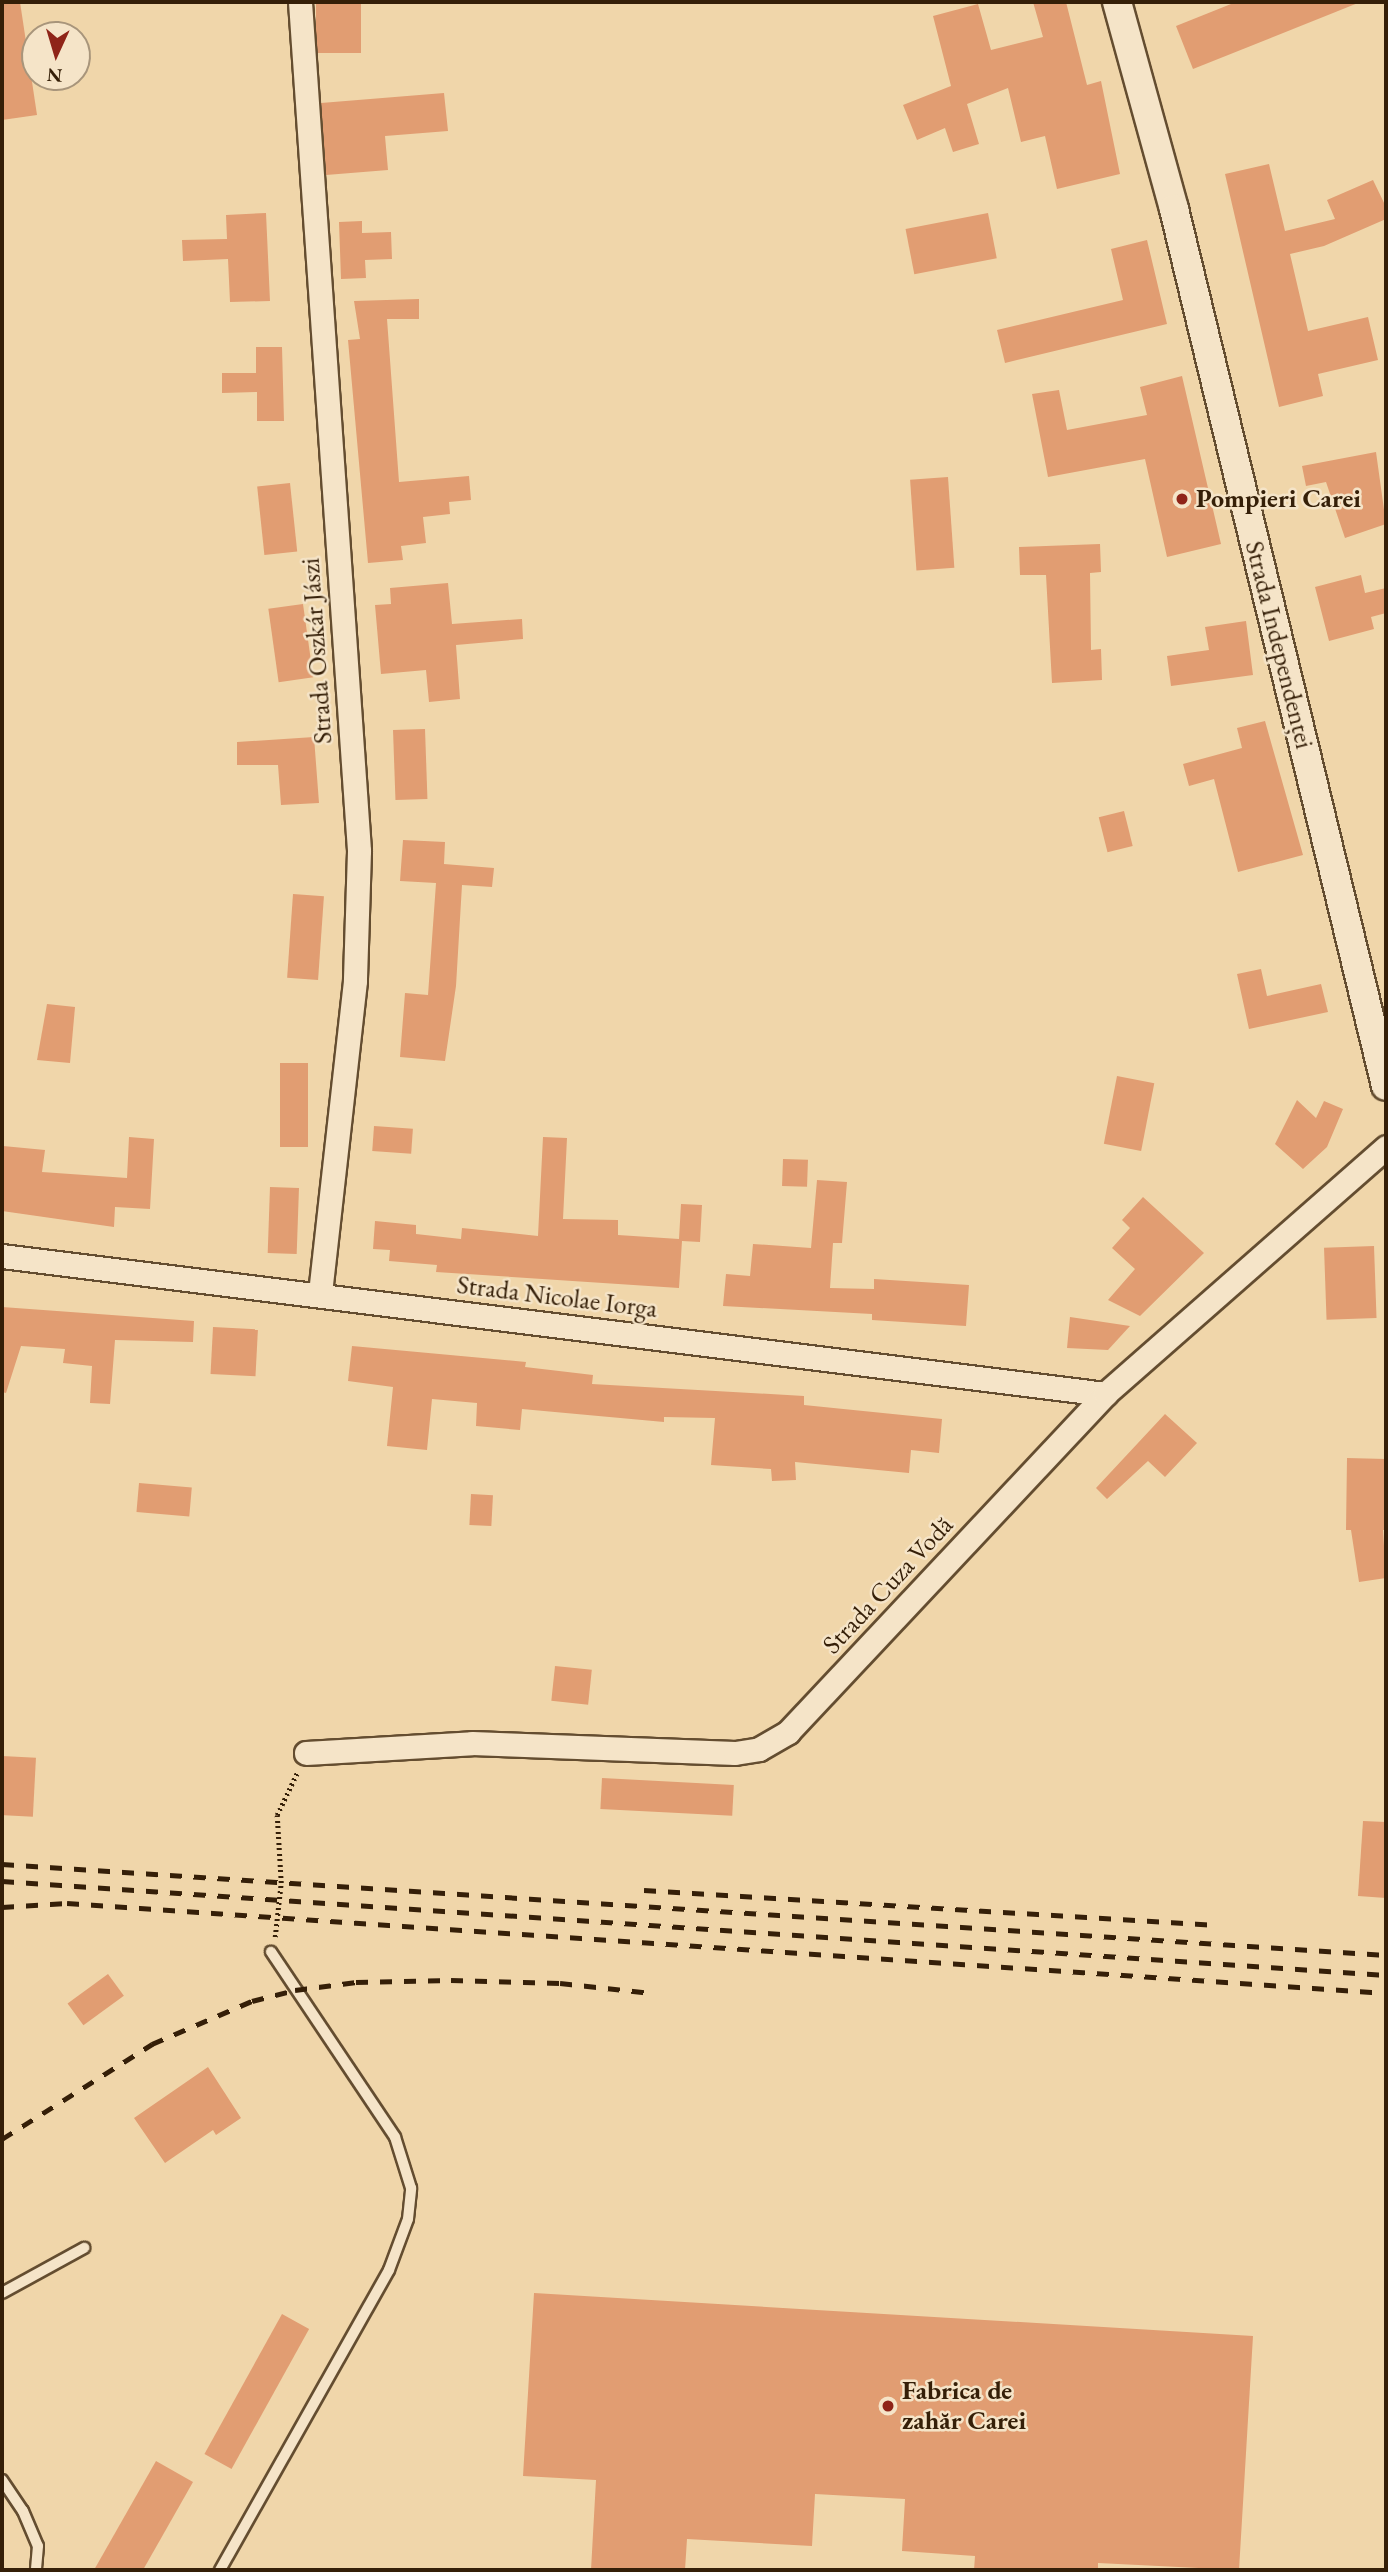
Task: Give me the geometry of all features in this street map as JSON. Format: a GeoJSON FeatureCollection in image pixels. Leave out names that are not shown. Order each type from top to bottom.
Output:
{"type":"FeatureCollection","features":[{"type":"Feature","properties":{"kind":"street","name":"Strada Oszkár Jászi"},"geometry":{"type":"LineString","coordinates":[[300,2],[359,851],[355,981],[320,1295]]}},
{"type":"Feature","properties":{"kind":"street","name":"Strada Independenței"},"geometry":{"type":"LineString","coordinates":[[1117,2],[1174,209],[1386,1086]]}},
{"type":"Feature","properties":{"kind":"street","name":"Strada Cuza Vodă"},"geometry":{"type":"LineString","coordinates":[[306,1753],[472,1742],[735,1753],[758,1749],[788,1732],[1105,1394],[1386,1147]]}},
{"type":"Feature","properties":{"kind":"street","name":"Strada Nicolae Iorga"},"geometry":{"type":"LineString","coordinates":[[2,1256],[1105,1394]]}},
{"type":"Feature","properties":{"kind":"lane"},"geometry":{"type":"LineString","coordinates":[[220,2570],[389,2270],[408,2218],[411,2188],[395,2137],[271,1952]]}},
{"type":"Feature","properties":{"kind":"lane"},"geometry":{"type":"LineString","coordinates":[[2,2293],[84,2248]]}},
{"type":"Feature","properties":{"kind":"lane"},"geometry":{"type":"LineString","coordinates":[[2,2480],[38,2546],[36,2570]]}},
{"type":"Feature","properties":{"kind":"path"},"geometry":{"type":"LineString","coordinates":[[271,1952],[281,1882],[277,1815],[306,1753]]}},
{"type":"Feature","properties":{"kind":"building"},"geometry":{"type":"Polygon","coordinates":[[[2,2],[20,2],[23,21],[21,91],[33,91],[37,115],[2,120],[2,2]]]}},
{"type":"Feature","properties":{"kind":"building"},"geometry":{"type":"Polygon","coordinates":[[[316,2],[361,2],[361,53],[316,53],[316,2]]]}},
{"type":"Feature","properties":{"kind":"building"},"geometry":{"type":"Polygon","coordinates":[[[1033,2],[1066,2],[1087,85],[1101,81],[1120,174],[1057,189],[1045,136],[1021,142],[1008,88],[967,104],[979,144],[953,152],[945,128],[917,140],[903,105],[951,86],[933,16],[978,4],[991,50],[1043,37],[1033,2]]]}},
{"type":"Feature","properties":{"kind":"building"},"geometry":{"type":"Polygon","coordinates":[[[1236,2],[1358,3],[1193,69],[1176,26],[1236,2]]]}},
{"type":"Feature","properties":{"kind":"building"},"geometry":{"type":"Polygon","coordinates":[[[444,93],[448,131],[385,136],[388,170],[326,175],[321,103],[444,93]]]}},
{"type":"Feature","properties":{"kind":"building"},"geometry":{"type":"Polygon","coordinates":[[[1269,164],[1285,231],[1335,219],[1327,200],[1373,180],[1386,207],[1386,219],[1324,246],[1290,254],[1308,331],[1368,317],[1378,360],[1318,374],[1323,396],[1279,407],[1225,174],[1269,164]]]}},
{"type":"Feature","properties":{"kind":"building"},"geometry":{"type":"Polygon","coordinates":[[[266,213],[270,301],[230,302],[228,259],[183,261],[182,240],[227,239],[226,215],[266,213]]]}},
{"type":"Feature","properties":{"kind":"building"},"geometry":{"type":"Polygon","coordinates":[[[988,213],[997,258],[914,274],[906,229],[988,213]]]}},
{"type":"Feature","properties":{"kind":"building"},"geometry":{"type":"Polygon","coordinates":[[[362,221],[362,233],[391,232],[392,259],[365,260],[366,278],[341,279],[339,222],[362,221]]]}},
{"type":"Feature","properties":{"kind":"building"},"geometry":{"type":"Polygon","coordinates":[[[1147,240],[1167,324],[1005,363],[997,330],[1123,300],[1111,249],[1147,240]]]}},
{"type":"Feature","properties":{"kind":"building"},"geometry":{"type":"Polygon","coordinates":[[[419,299],[419,319],[387,319],[399,482],[469,476],[471,500],[449,502],[450,514],[423,517],[426,543],[401,546],[403,560],[368,563],[348,340],[360,339],[354,301],[419,299]]]}},
{"type":"Feature","properties":{"kind":"building"},"geometry":{"type":"Polygon","coordinates":[[[256,347],[282,347],[284,421],[257,421],[257,392],[222,393],[222,373],[256,373],[256,347]]]}},
{"type":"Feature","properties":{"kind":"building"},"geometry":{"type":"Polygon","coordinates":[[[1182,376],[1221,544],[1167,557],[1145,459],[1048,477],[1032,394],[1059,390],[1067,430],[1147,415],[1140,387],[1182,376]]]}},
{"type":"Feature","properties":{"kind":"building"},"geometry":{"type":"Polygon","coordinates":[[[1376,452],[1386,524],[1345,538],[1326,482],[1306,486],[1302,466],[1376,452]]]}},
{"type":"Feature","properties":{"kind":"building"},"geometry":{"type":"Polygon","coordinates":[[[948,477],[954,568],[916,570],[910,480],[948,477]]]}},
{"type":"Feature","properties":{"kind":"building"},"geometry":{"type":"Polygon","coordinates":[[[290,483],[297,552],[264,555],[257,486],[290,483]]]}},
{"type":"Feature","properties":{"kind":"building"},"geometry":{"type":"Polygon","coordinates":[[[1100,544],[1101,572],[1090,573],[1091,650],[1101,649],[1102,680],[1052,683],[1046,575],[1020,575],[1019,547],[1100,544]]]}},
{"type":"Feature","properties":{"kind":"building"},"geometry":{"type":"Polygon","coordinates":[[[1361,575],[1365,593],[1386,588],[1386,613],[1371,617],[1374,629],[1329,641],[1315,587],[1361,575]]]}},
{"type":"Feature","properties":{"kind":"building"},"geometry":{"type":"Polygon","coordinates":[[[448,583],[452,624],[522,619],[523,639],[456,645],[460,699],[429,702],[426,670],[381,674],[375,605],[391,604],[390,588],[448,583]]]}},
{"type":"Feature","properties":{"kind":"building"},"geometry":{"type":"Polygon","coordinates":[[[303,604],[313,677],[279,682],[268,609],[303,604]]]}},
{"type":"Feature","properties":{"kind":"building"},"geometry":{"type":"Polygon","coordinates":[[[1246,621],[1253,675],[1171,686],[1167,656],[1209,650],[1205,627],[1246,621]]]}},
{"type":"Feature","properties":{"kind":"building"},"geometry":{"type":"Polygon","coordinates":[[[1265,721],[1303,855],[1238,872],[1214,779],[1189,786],[1183,764],[1242,748],[1237,728],[1265,721]]]}},
{"type":"Feature","properties":{"kind":"building"},"geometry":{"type":"Polygon","coordinates":[[[425,729],[427,799],[395,800],[393,730],[425,729]]]}},
{"type":"Feature","properties":{"kind":"building"},"geometry":{"type":"Polygon","coordinates":[[[314,737],[319,803],[281,805],[278,765],[237,765],[237,742],[314,737]]]}},
{"type":"Feature","properties":{"kind":"building"},"geometry":{"type":"Polygon","coordinates":[[[1124,811],[1133,846],[1107,852],[1099,817],[1124,811]]]}},
{"type":"Feature","properties":{"kind":"building"},"geometry":{"type":"Polygon","coordinates":[[[403,840],[445,842],[444,864],[494,868],[492,887],[462,885],[456,986],[445,1061],[400,1057],[405,993],[428,995],[436,883],[400,881],[403,840]]]}},
{"type":"Feature","properties":{"kind":"building"},"geometry":{"type":"Polygon","coordinates":[[[293,894],[324,896],[318,980],[287,978],[293,894]]]}},
{"type":"Feature","properties":{"kind":"building"},"geometry":{"type":"Polygon","coordinates":[[[1261,969],[1267,996],[1321,984],[1328,1012],[1249,1029],[1237,974],[1261,969]]]}},
{"type":"Feature","properties":{"kind":"building"},"geometry":{"type":"Polygon","coordinates":[[[47,1004],[75,1007],[70,1063],[37,1060],[47,1004]]]}},
{"type":"Feature","properties":{"kind":"building"},"geometry":{"type":"Polygon","coordinates":[[[280,1063],[308,1063],[308,1147],[280,1147],[280,1063]]]}},
{"type":"Feature","properties":{"kind":"building"},"geometry":{"type":"Polygon","coordinates":[[[1117,1076],[1154,1083],[1141,1151],[1104,1144],[1117,1076]]]}},
{"type":"Feature","properties":{"kind":"building"},"geometry":{"type":"Polygon","coordinates":[[[1297,1100],[1316,1118],[1324,1101],[1343,1109],[1327,1147],[1303,1169],[1275,1144],[1297,1100]]]}},
{"type":"Feature","properties":{"kind":"building"},"geometry":{"type":"Polygon","coordinates":[[[374,1126],[413,1129],[411,1154],[372,1151],[374,1126]]]}},
{"type":"Feature","properties":{"kind":"building"},"geometry":{"type":"Polygon","coordinates":[[[129,1137],[154,1139],[150,1209],[115,1207],[114,1227],[2,1211],[3,1146],[45,1150],[42,1172],[127,1178],[129,1137]]]}},
{"type":"Feature","properties":{"kind":"building"},"geometry":{"type":"Polygon","coordinates":[[[543,1137],[567,1138],[563,1219],[618,1220],[618,1235],[679,1239],[681,1204],[702,1205],[700,1242],[682,1241],[679,1288],[436,1272],[437,1265],[389,1261],[390,1250],[373,1249],[375,1221],[416,1225],[416,1234],[461,1239],[462,1228],[538,1236],[543,1137]]]}},
{"type":"Feature","properties":{"kind":"building"},"geometry":{"type":"Polygon","coordinates":[[[783,1159],[808,1160],[807,1187],[782,1186],[783,1159]]]}},
{"type":"Feature","properties":{"kind":"building"},"geometry":{"type":"Polygon","coordinates":[[[817,1180],[847,1182],[842,1243],[833,1243],[830,1288],[874,1289],[874,1279],[969,1285],[966,1326],[872,1320],[872,1314],[723,1306],[726,1274],[750,1276],[753,1244],[811,1248],[817,1180]]]}},
{"type":"Feature","properties":{"kind":"building"},"geometry":{"type":"Polygon","coordinates":[[[270,1187],[299,1188],[297,1254],[268,1253],[270,1187]]]}},
{"type":"Feature","properties":{"kind":"building"},"geometry":{"type":"Polygon","coordinates":[[[1143,1197],[1204,1253],[1140,1316],[1108,1300],[1135,1269],[1112,1248],[1130,1228],[1122,1220],[1143,1197]]]}},
{"type":"Feature","properties":{"kind":"building"},"geometry":{"type":"Polygon","coordinates":[[[1374,1246],[1377,1318],[1327,1320],[1324,1248],[1374,1246]]]}},
{"type":"Feature","properties":{"kind":"building"},"geometry":{"type":"Polygon","coordinates":[[[2,1307],[194,1321],[193,1342],[115,1340],[110,1404],[90,1403],[92,1366],[63,1363],[65,1349],[21,1346],[6,1393],[2,1392],[2,1307]]]}},
{"type":"Feature","properties":{"kind":"building"},"geometry":{"type":"Polygon","coordinates":[[[1070,1317],[1130,1326],[1108,1350],[1067,1348],[1070,1317]]]}},
{"type":"Feature","properties":{"kind":"building"},"geometry":{"type":"Polygon","coordinates":[[[213,1327],[258,1329],[255,1376],[211,1374],[213,1327]]]}},
{"type":"Feature","properties":{"kind":"building"},"geometry":{"type":"Polygon","coordinates":[[[352,1346],[526,1362],[525,1367],[593,1375],[592,1384],[804,1396],[804,1405],[942,1419],[939,1453],[911,1450],[909,1473],[795,1462],[796,1480],[772,1481],[771,1469],[711,1465],[715,1418],[664,1417],[664,1422],[522,1409],[520,1430],[476,1426],[477,1403],[432,1399],[427,1450],[387,1446],[393,1387],[348,1381],[352,1346]]]}},
{"type":"Feature","properties":{"kind":"building"},"geometry":{"type":"Polygon","coordinates":[[[1165,1414],[1197,1443],[1165,1477],[1148,1461],[1107,1499],[1096,1488],[1165,1414]]]}},
{"type":"Feature","properties":{"kind":"building"},"geometry":{"type":"Polygon","coordinates":[[[1347,1458],[1386,1459],[1386,1530],[1383,1530],[1386,1578],[1359,1582],[1351,1530],[1346,1530],[1347,1458]]]}},
{"type":"Feature","properties":{"kind":"building"},"geometry":{"type":"Polygon","coordinates":[[[139,1483],[192,1488],[189,1517],[136,1512],[139,1483]]]}},
{"type":"Feature","properties":{"kind":"building"},"geometry":{"type":"Polygon","coordinates":[[[471,1494],[493,1495],[491,1526],[469,1525],[471,1494]]]}},
{"type":"Feature","properties":{"kind":"building"},"geometry":{"type":"Polygon","coordinates":[[[555,1666],[592,1670],[588,1705],[551,1701],[555,1666]]]}},
{"type":"Feature","properties":{"kind":"building"},"geometry":{"type":"Polygon","coordinates":[[[2,1756],[36,1758],[33,1817],[2,1815],[2,1756]]]}},
{"type":"Feature","properties":{"kind":"building"},"geometry":{"type":"Polygon","coordinates":[[[602,1778],[734,1785],[732,1816],[600,1809],[602,1778]]]}},
{"type":"Feature","properties":{"kind":"building"},"geometry":{"type":"Polygon","coordinates":[[[1363,1821],[1386,1822],[1386,1898],[1358,1896],[1363,1821]]]}},
{"type":"Feature","properties":{"kind":"building"},"geometry":{"type":"Polygon","coordinates":[[[108,1974],[124,1996],[83,2025],[68,2003],[108,1974]]]}},
{"type":"Feature","properties":{"kind":"building"},"geometry":{"type":"Polygon","coordinates":[[[208,2067],[241,2118],[216,2135],[213,2130],[165,2163],[134,2118],[208,2067]]]}},
{"type":"Feature","properties":{"kind":"building","name":"Fabrica de zahăr Carei"},"geometry":{"type":"Polygon","coordinates":[[[534,2293],[1253,2336],[1239,2570],[1098,2563],[1098,2570],[974,2570],[975,2556],[902,2551],[905,2499],[815,2494],[812,2546],[687,2539],[685,2570],[591,2570],[596,2480],[523,2476],[534,2293]]]}},
{"type":"Feature","properties":{"kind":"building"},"geometry":{"type":"Polygon","coordinates":[[[282,2314],[309,2329],[232,2469],[204,2454],[282,2314]]]}},
{"type":"Feature","properties":{"kind":"building"},"geometry":{"type":"Polygon","coordinates":[[[156,2461],[193,2482],[143,2570],[94,2570],[156,2461]]]}},
{"type":"Feature","properties":{"kind":"railway"},"geometry":{"type":"LineString","coordinates":[[2,1864],[1386,1955]]}},
{"type":"Feature","properties":{"kind":"railway"},"geometry":{"type":"LineString","coordinates":[[2,1881],[1386,1975]]}},
{"type":"Feature","properties":{"kind":"railway"},"geometry":{"type":"LineString","coordinates":[[644,1890],[1217,1925]]}},
{"type":"Feature","properties":{"kind":"railway"},"geometry":{"type":"LineString","coordinates":[[2,1907],[67,1903],[1386,1993]]}},
{"type":"Feature","properties":{"kind":"railway"},"geometry":{"type":"LineString","coordinates":[[2,2139],[152,2044],[252,2001],[295,1990],[356,1982],[451,1980],[560,1983],[651,1993]]}},
{"type":"Feature","properties":{"kind":"place","name":"Pompieri Carei"},"geometry":{"type":"Point","coordinates":[1182,499]}},
{"type":"Feature","properties":{"kind":"place","name":"Fabrica de zahăr Carei"},"geometry":{"type":"Point","coordinates":[888,2406]}}]}
